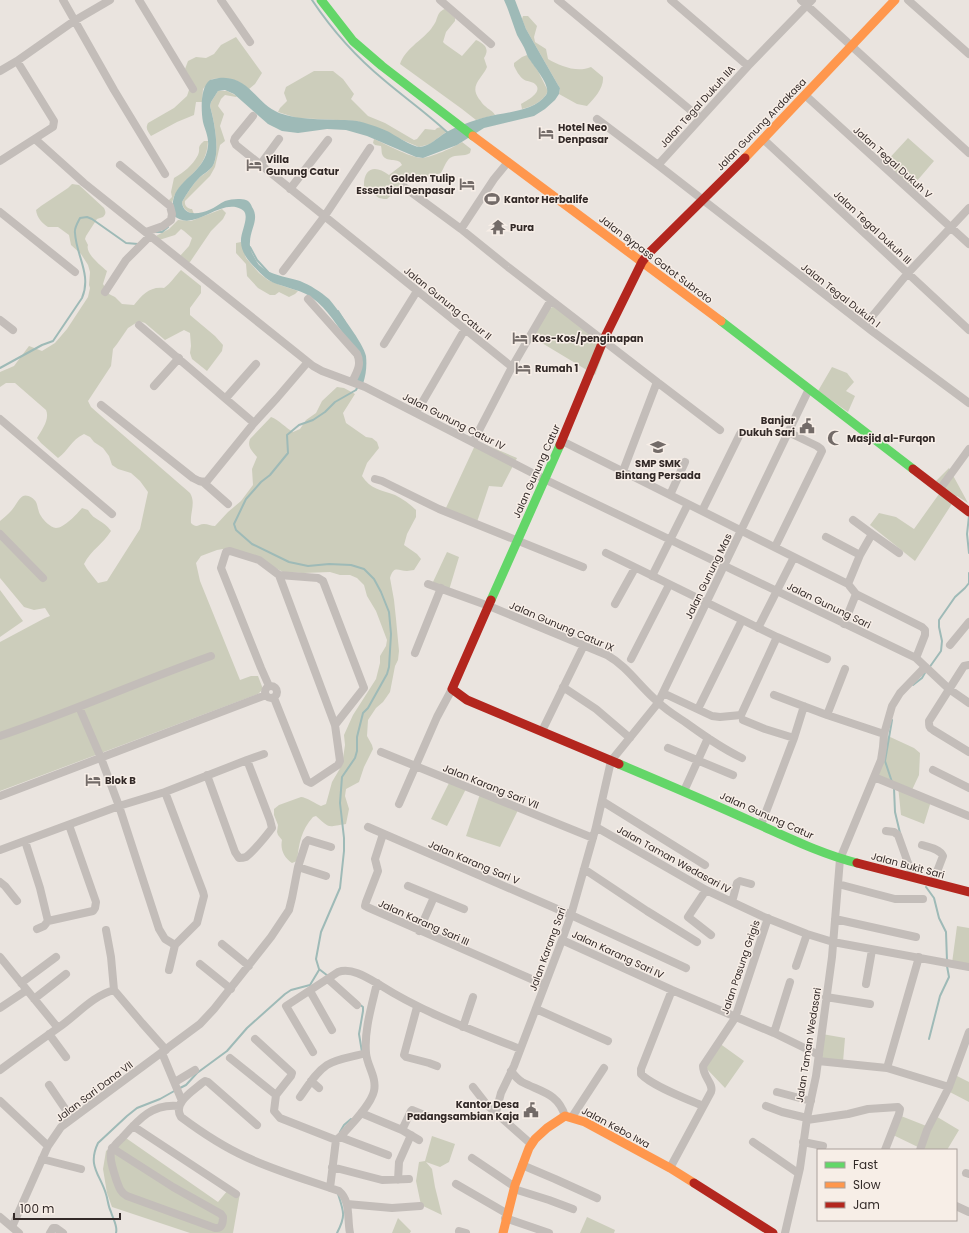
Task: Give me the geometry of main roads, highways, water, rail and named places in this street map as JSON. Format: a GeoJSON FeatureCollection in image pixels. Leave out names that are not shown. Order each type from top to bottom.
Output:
{"type":"FeatureCollection","features":[{"type":"Feature","properties":{"kind":"water"},"geometry":{"type":"Polygon","coordinates":[[[504,0],[515,0],[526,29],[560,88],[559,94],[545,109],[534,116],[484,128],[457,145],[423,158],[416,157],[367,136],[346,130],[327,129],[298,133],[282,131],[268,124],[234,94],[225,90],[218,91],[211,102],[210,106],[216,137],[215,161],[212,167],[200,177],[190,189],[182,202],[183,207],[189,212],[197,213],[211,209],[230,200],[241,199],[249,202],[255,216],[250,237],[250,247],[257,262],[260,266],[270,272],[300,281],[319,291],[329,299],[350,327],[361,344],[366,356],[366,374],[363,384],[356,381],[355,348],[323,307],[306,294],[275,284],[267,279],[248,259],[241,245],[241,238],[246,219],[244,211],[233,207],[224,208],[198,219],[189,221],[181,220],[173,215],[173,202],[177,190],[198,169],[206,155],[208,140],[202,112],[204,88],[210,80],[229,78],[245,85],[271,109],[279,113],[302,118],[357,121],[387,131],[413,145],[420,147],[424,146],[445,133],[470,122],[534,105],[541,101],[546,95],[547,87],[517,35],[504,0]]]}},
{"type":"Feature","properties":{"kind":"waterway"},"geometry":{"type":"LineString","coordinates":[[312,0],[336,32],[364,62],[448,133]]}},
{"type":"Feature","properties":{"kind":"waterway"},"geometry":{"type":"LineString","coordinates":[[0,368],[42,345],[53,341],[82,298],[85,290],[85,281],[75,231],[76,225],[80,218],[87,217],[92,219],[126,243],[138,244]]}},
{"type":"Feature","properties":{"kind":"waterway"},"geometry":{"type":"LineString","coordinates":[[156,232],[162,232],[168,227]]}},
{"type":"Feature","properties":{"kind":"waterway"},"geometry":{"type":"LineString","coordinates":[[250,247],[257,260],[268,272]]}},
{"type":"Feature","properties":{"kind":"waterway"},"geometry":{"type":"LineString","coordinates":[[338,311],[345,322]]}},
{"type":"Feature","properties":{"kind":"waterway"},"geometry":{"type":"LineString","coordinates":[[328,976],[319,969],[316,959],[321,932],[340,888],[344,851],[340,803],[342,777],[355,758],[357,751],[357,737],[363,713],[368,708],[387,674],[389,667],[391,634],[389,612],[374,579],[364,569],[351,565],[329,564],[308,566],[289,562],[252,544],[236,530],[234,524],[246,499],[261,482],[270,475],[288,453],[287,435],[299,425],[313,420],[325,412],[335,402],[356,390],[358,386]]}},
{"type":"Feature","properties":{"kind":"waterway"},"geometry":{"type":"LineString","coordinates":[[969,516],[967,534],[969,553]]}},
{"type":"Feature","properties":{"kind":"waterway"},"geometry":{"type":"LineString","coordinates":[[929,668],[941,651],[942,641],[939,620],[955,597],[969,583],[969,573]]}},
{"type":"Feature","properties":{"kind":"waterway"},"geometry":{"type":"LineString","coordinates":[[913,685],[922,678],[926,671]]}},
{"type":"Feature","properties":{"kind":"waterway"},"geometry":{"type":"LineString","coordinates":[[892,720],[885,761],[892,782]]}},
{"type":"Feature","properties":{"kind":"waterway"},"geometry":{"type":"LineString","coordinates":[[894,788],[895,812],[900,833]]}},
{"type":"Feature","properties":{"kind":"waterway"},"geometry":{"type":"LineString","coordinates":[[926,887],[934,898],[939,918],[946,932],[947,961]]}},
{"type":"Feature","properties":{"kind":"waterway"},"geometry":{"type":"LineString","coordinates":[[929,1039],[940,996],[949,977],[947,966]]}},
{"type":"Feature","properties":{"kind":"waterway"},"geometry":{"type":"LineString","coordinates":[[180,1088],[186,1085],[197,1073],[227,1051],[247,1028],[285,994],[291,990],[310,985],[319,970]]}},
{"type":"Feature","properties":{"kind":"waterway"},"geometry":{"type":"LineString","coordinates":[[359,1004],[363,1007],[359,1034],[362,1052]]}},
{"type":"Feature","properties":{"kind":"waterway"},"geometry":{"type":"LineString","coordinates":[[116,1233],[116,1225],[94,1164],[95,1151],[98,1143],[137,1108],[160,1099],[176,1090]]}},
{"type":"Feature","properties":{"kind":"waterway"},"geometry":{"type":"LineString","coordinates":[[340,1132],[344,1125],[351,1119]]}},
{"type":"Feature","properties":{"kind":"waterway"},"geometry":{"type":"LineString","coordinates":[[337,1233],[343,1218],[342,1205],[338,1194]]}},
{"type":"Feature","properties":{"kind":"place","name":"Hotel Neo Denpasar"},"geometry":{"type":"Point","coordinates":[546,133]}},
{"type":"Feature","properties":{"kind":"place","name":"Villa Gunung Catur"},"geometry":{"type":"Point","coordinates":[254,165]}},
{"type":"Feature","properties":{"kind":"place","name":"Golden Tulip Essential Denpasar"},"geometry":{"type":"Point","coordinates":[467,184]}},
{"type":"Feature","properties":{"kind":"place","name":"Kantor Herbalife"},"geometry":{"type":"Point","coordinates":[492,199]}},
{"type":"Feature","properties":{"kind":"place","name":"Pura"},"geometry":{"type":"Point","coordinates":[498,227]}},
{"type":"Feature","properties":{"kind":"place","name":"Kos-Kos/penginapan"},"geometry":{"type":"Point","coordinates":[520,338]}},
{"type":"Feature","properties":{"kind":"place","name":"Rumah 1"},"geometry":{"type":"Point","coordinates":[523,368]}},
{"type":"Feature","properties":{"kind":"place","name":"Banjar Dukuh Sari"},"geometry":{"type":"Point","coordinates":[807,426]}},
{"type":"Feature","properties":{"kind":"place","name":"Masjid al-Furqon"},"geometry":{"type":"Point","coordinates":[835,438]}},
{"type":"Feature","properties":{"kind":"place","name":"SMP SMK Bintang Persada"},"geometry":{"type":"Point","coordinates":[658,447]}},
{"type":"Feature","properties":{"kind":"place","name":"Blok B"},"geometry":{"type":"Point","coordinates":[93,780]}},
{"type":"Feature","properties":{"kind":"place","name":"Kantor Desa Padangsambian Kaja"},"geometry":{"type":"Point","coordinates":[531,1110]}}]}
